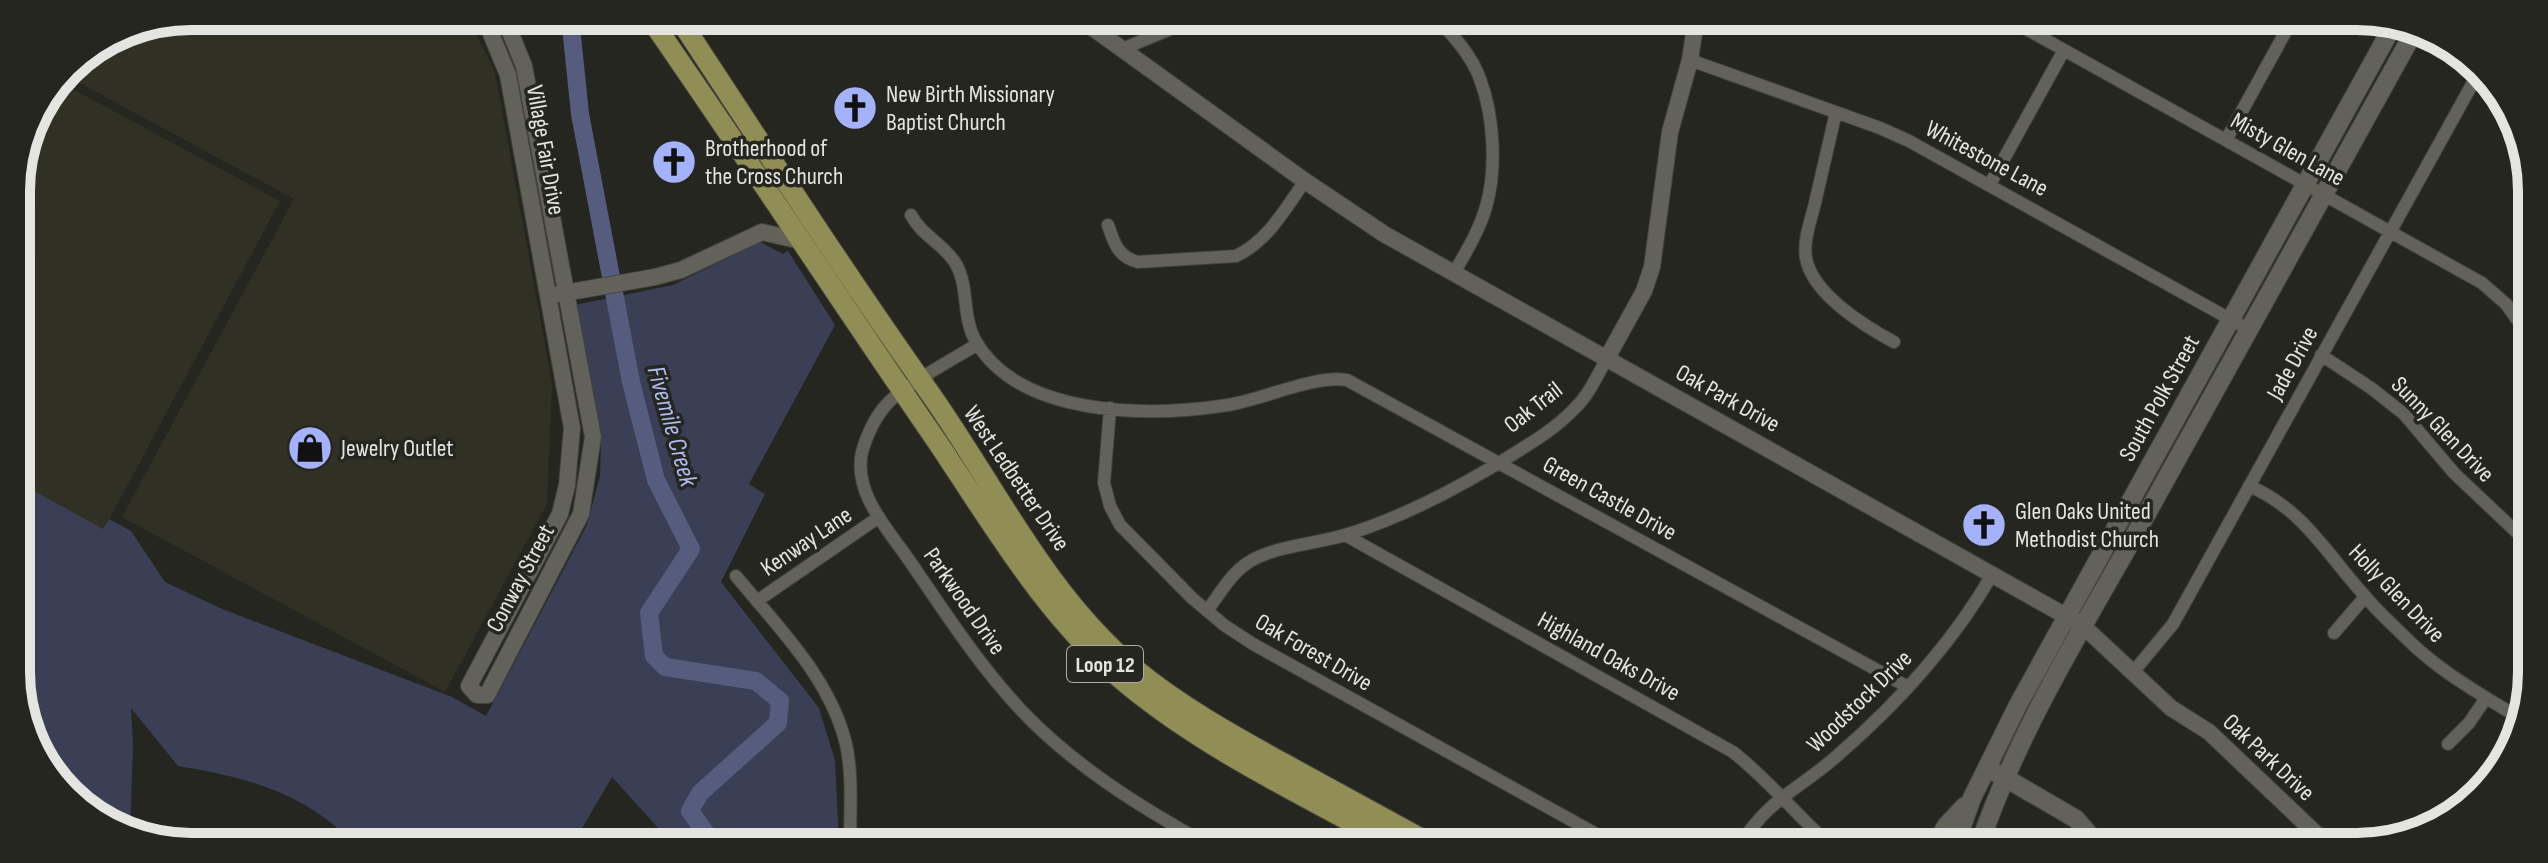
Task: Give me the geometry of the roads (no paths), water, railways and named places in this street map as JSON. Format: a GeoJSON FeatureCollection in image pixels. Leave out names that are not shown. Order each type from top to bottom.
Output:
{"type":"FeatureCollection","features":[{"type":"Feature","properties":{"kind":"main road","name":"West Ledbetter Drive"},"geometry":{"type":"LineString","coordinates":[[658,30],[902,392],[1062,621],[1127,684],[1161,711],[1409,833]]}},
{"type":"Feature","properties":{"kind":"main road","name":"West Ledbetter Drive"},"geometry":{"type":"LineString","coordinates":[[687,30],[1045,568],[1096,631],[1135,669],[1237,748],[1374,833]]}},
{"type":"Feature","properties":{"kind":"main road","name":"South Polk Street"},"geometry":{"type":"LineString","coordinates":[[1984,833],[2004,777],[2126,507],[2389,33]]}},
{"type":"Feature","properties":{"kind":"main road","name":"South Polk Street"},"geometry":{"type":"LineString","coordinates":[[1960,833],[1987,767],[2075,620],[2145,517],[2410,39]]}},
{"type":"Feature","properties":{"kind":"main road"},"geometry":{"type":"LineString","coordinates":[[2126,507],[2145,517]]}},
{"type":"Feature","properties":{"kind":"main road"},"geometry":{"type":"LineString","coordinates":[[1987,767],[2076,819],[2088,833]]}},
{"type":"Feature","properties":{"kind":"main road"},"geometry":{"type":"LineString","coordinates":[[1942,833],[1972,798]]}},
{"type":"Feature","properties":{"kind":"street","name":"Village Fair Drive"},"geometry":{"type":"LineString","coordinates":[[489,30],[508,75],[548,296]]}},
{"type":"Feature","properties":{"kind":"street","name":"Village Fair Drive"},"geometry":{"type":"LineString","coordinates":[[509,30],[524,66],[567,293]]}},
{"type":"Feature","properties":{"kind":"street","name":"Oak Park Drive"},"geometry":{"type":"LineString","coordinates":[[1096,30],[1384,234],[2075,620],[2171,708],[2209,732],[2315,833]]}},
{"type":"Feature","properties":{"kind":"street"},"geometry":{"type":"LineString","coordinates":[[1122,49],[1168,30]]}},
{"type":"Feature","properties":{"kind":"street"},"geometry":{"type":"LineString","coordinates":[[1447,30],[1480,78],[1493,148],[1493,171],[1486,208],[1454,273]]}},
{"type":"Feature","properties":{"kind":"street","name":"Oak Trail"},"geometry":{"type":"LineString","coordinates":[[1207,611],[1235,573],[1247,563],[1262,555],[1345,535],[1449,492],[1544,435],[1576,408],[1644,291],[1652,267],[1670,132],[1690,60],[1694,30]]}},
{"type":"Feature","properties":{"kind":"street","name":"Misty Glen Lane"},"geometry":{"type":"LineString","coordinates":[[2028,30],[2391,231],[2494,292],[2518,322]]}},
{"type":"Feature","properties":{"kind":"street"},"geometry":{"type":"LineString","coordinates":[[2226,140],[2287,30]]}},
{"type":"Feature","properties":{"kind":"street"},"geometry":{"type":"LineString","coordinates":[[1990,184],[2064,50]]}},
{"type":"Feature","properties":{"kind":"street","name":"Whitestone Lane"},"geometry":{"type":"LineString","coordinates":[[1690,60],[1909,141],[2248,329]]}},
{"type":"Feature","properties":{"kind":"street","name":"Jade Drive"},"geometry":{"type":"LineString","coordinates":[[2134,671],[2173,624],[2474,81]]}},
{"type":"Feature","properties":{"kind":"street"},"geometry":{"type":"LineString","coordinates":[[1836,112],[1808,233],[1806,259],[1815,277],[1834,301],[1866,327],[1894,342]]}},
{"type":"Feature","properties":{"kind":"street"},"geometry":{"type":"LineString","coordinates":[[1108,225],[1116,247],[1128,260],[1236,256],[1247,251],[1268,232],[1305,181]]}},
{"type":"Feature","properties":{"kind":"street","name":"Green Castle Drive"},"geometry":{"type":"LineString","coordinates":[[911,215],[917,227],[946,251],[959,268],[965,312],[978,344],[993,362],[1026,387],[1060,399],[1110,408],[1176,411],[1229,405],[1335,378],[1359,385],[1908,687]]}},
{"type":"Feature","properties":{"kind":"street"},"geometry":{"type":"LineString","coordinates":[[548,296],[655,277],[693,265],[762,232],[801,241]]}},
{"type":"Feature","properties":{"kind":"street","name":"Conway Street"},"geometry":{"type":"LineString","coordinates":[[548,296],[572,428],[567,485],[560,514],[469,686],[477,695],[487,695],[581,514],[593,437],[567,293]]}},
{"type":"Feature","properties":{"kind":"street","name":"Parkwood Drive"},"geometry":{"type":"LineString","coordinates":[[978,344],[886,404],[875,420],[862,455],[860,471],[864,489],[879,517],[964,641],[1023,712],[1066,752],[1120,793],[1187,833]]}},
{"type":"Feature","properties":{"kind":"street","name":"Sunny Glen Drive"},"geometry":{"type":"LineString","coordinates":[[2321,355],[2404,414],[2454,473],[2518,533]]}},
{"type":"Feature","properties":{"kind":"street","name":"Oak Forest Drive"},"geometry":{"type":"LineString","coordinates":[[1110,408],[1103,468],[1110,506],[1133,541],[1207,611],[1253,644],[1594,833]]}},
{"type":"Feature","properties":{"kind":"street","name":"Holly Glen Drive"},"geometry":{"type":"LineString","coordinates":[[2249,486],[2265,492],[2296,514],[2365,597],[2411,643],[2449,674],[2513,714]]}},
{"type":"Feature","properties":{"kind":"street","name":"Kenway Lane"},"geometry":{"type":"LineString","coordinates":[[757,601],[879,517]]}},
{"type":"Feature","properties":{"kind":"street","name":"Highland Oaks Drive"},"geometry":{"type":"LineString","coordinates":[[1345,535],[1709,737],[1758,772],[1817,833]]}},
{"type":"Feature","properties":{"kind":"street","name":"Woodstock Drive"},"geometry":{"type":"LineString","coordinates":[[1748,833],[1759,816],[1850,745],[1908,687],[1965,619],[1993,573]]}},
{"type":"Feature","properties":{"kind":"street"},"geometry":{"type":"LineString","coordinates":[[736,576],[824,687],[838,718],[850,779],[850,833]]}},
{"type":"Feature","properties":{"kind":"street"},"geometry":{"type":"LineString","coordinates":[[2334,633],[2365,597]]}},
{"type":"Feature","properties":{"kind":"street"},"geometry":{"type":"LineString","coordinates":[[2448,744],[2469,723],[2486,698]]}},
{"type":"Feature","properties":{"kind":"waterway","name":"Fivemile Creek"},"geometry":{"type":"LineString","coordinates":[[571,30],[580,114],[631,382],[656,480],[691,549],[649,613],[654,656],[665,667],[756,681],[780,701],[778,723],[700,793],[690,811],[706,833]]}},
{"type":"Feature","properties":{"kind":"place","name":"New Birth Missionary Baptist Church"},"geometry":{"type":"Point","coordinates":[855,108]}},
{"type":"Feature","properties":{"kind":"place","name":"Brotherhood of the Cross Church"},"geometry":{"type":"Point","coordinates":[674,162]}},
{"type":"Feature","properties":{"kind":"place","name":"Jewelry Outlet"},"geometry":{"type":"Point","coordinates":[310,448]}},
{"type":"Feature","properties":{"kind":"place","name":"Glen Oaks United Methodist Church"},"geometry":{"type":"Point","coordinates":[1984,525]}}]}
